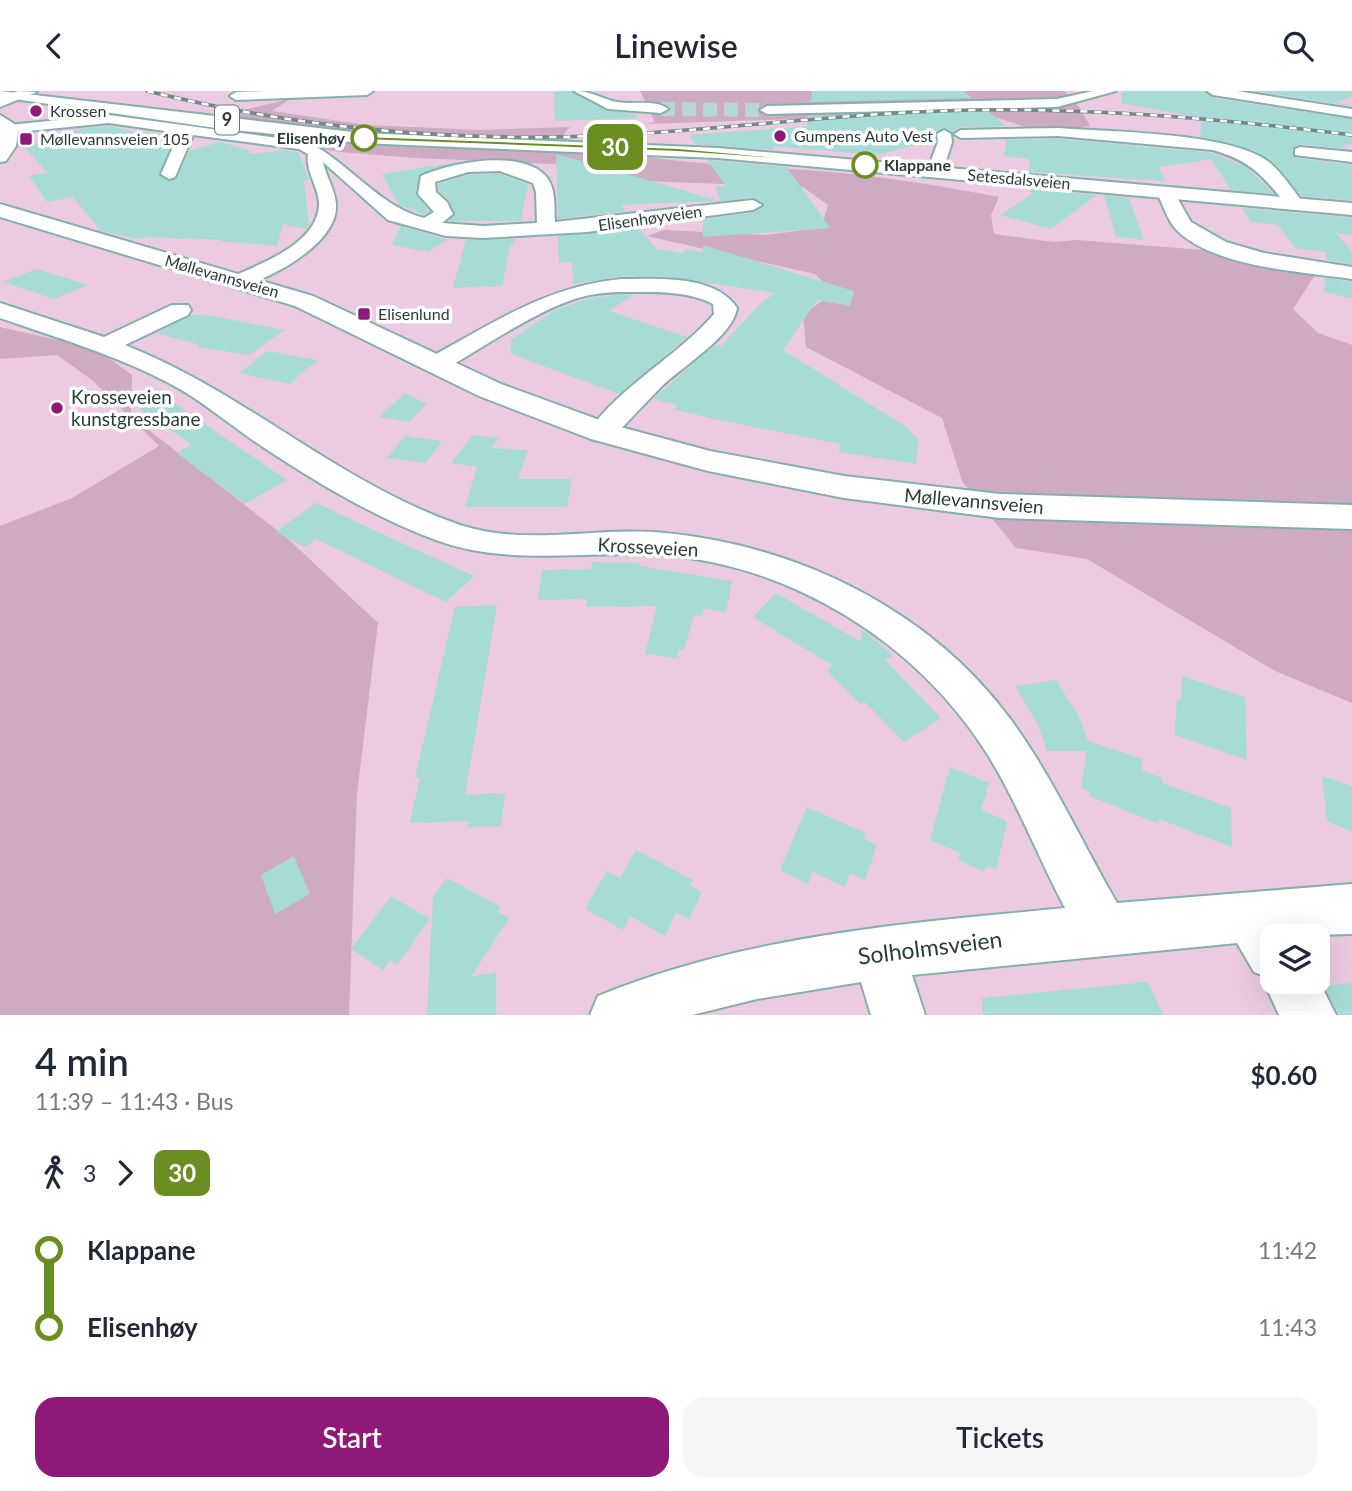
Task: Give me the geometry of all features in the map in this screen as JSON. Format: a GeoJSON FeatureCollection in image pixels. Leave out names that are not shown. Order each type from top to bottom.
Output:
{"type":"FeatureCollection","features":[{"type":"Feature","properties":{"kind":"main road","name":"Setesdalsveien"},"geometry":{"type":"LineString","coordinates":[[12,96],[313,141],[410,141],[678,150],[1352,209]]}},
{"type":"Feature","properties":{"kind":"main road"},"geometry":{"type":"LineString","coordinates":[[0,157],[10,146],[3,126]]}},
{"type":"Feature","properties":{"kind":"main road","name":"Møllevannsveien"},"geometry":{"type":"LineString","coordinates":[[0,211],[26,221],[241,280],[304,301],[490,390],[603,432],[708,461],[797,479],[947,501],[1109,512],[1352,517]]}},
{"type":"Feature","properties":{"kind":"street"},"geometry":{"type":"LineString","coordinates":[[236,96],[368,91]]}},
{"type":"Feature","properties":{"kind":"street"},"geometry":{"type":"LineString","coordinates":[[580,91],[613,106],[661,109]]}},
{"type":"Feature","properties":{"kind":"street"},"geometry":{"type":"LineString","coordinates":[[767,110],[1057,103],[1110,91]]}},
{"type":"Feature","properties":{"kind":"street"},"geometry":{"type":"LineString","coordinates":[[1213,91],[1352,113]]}},
{"type":"Feature","properties":{"kind":"street"},"geometry":{"type":"LineString","coordinates":[[1282,91],[1352,102]]}},
{"type":"Feature","properties":{"kind":"street"},"geometry":{"type":"LineString","coordinates":[[3,126],[101,119],[313,141],[314,162],[329,204],[324,222],[294,251],[241,280]]}},
{"type":"Feature","properties":{"kind":"street"},"geometry":{"type":"LineString","coordinates":[[169,174],[175,166],[179,142],[189,130]]}},
{"type":"Feature","properties":{"kind":"street"},"geometry":{"type":"LineString","coordinates":[[961,134],[1058,132],[1214,146],[1242,154],[1264,166],[1295,204]]}},
{"type":"Feature","properties":{"kind":"street"},"geometry":{"type":"LineString","coordinates":[[935,171],[945,142],[944,134]]}},
{"type":"Feature","properties":{"kind":"street","name":"Elisenhøyveien"},"geometry":{"type":"LineString","coordinates":[[313,141],[385,210],[406,221],[425,226],[484,232],[623,223],[753,205]]}},
{"type":"Feature","properties":{"kind":"street"},"geometry":{"type":"LineString","coordinates":[[1300,152],[1352,157]]}},
{"type":"Feature","properties":{"kind":"street"},"geometry":{"type":"LineString","coordinates":[[425,226],[444,213],[442,206],[427,194],[427,180],[455,170],[501,167],[523,170],[540,180],[545,192],[546,228]]}},
{"type":"Feature","properties":{"kind":"street"},"geometry":{"type":"LineString","coordinates":[[1166,193],[1178,219],[1204,239],[1248,254],[1352,272]]}},
{"type":"Feature","properties":{"kind":"street"},"geometry":{"type":"LineString","coordinates":[[436,364],[554,299],[585,289],[655,285],[710,294],[721,300],[726,308],[725,315],[711,332],[655,379],[603,432]]}},
{"type":"Feature","properties":{"kind":"street","name":"Krosseveien"},"geometry":{"type":"LineString","coordinates":[[0,310],[104,346],[181,379],[236,412],[274,442],[359,492],[455,535],[520,547],[628,542],[711,551],[789,571],[873,613],[935,664],[993,727],[1018,766],[1105,930]]}},
{"type":"Feature","properties":{"kind":"street"},"geometry":{"type":"LineString","coordinates":[[104,346],[180,310]]}},
{"type":"Feature","properties":{"kind":"street","name":"Solholmsveien"},"geometry":{"type":"LineString","coordinates":[[1301,924],[1352,909]]}},
{"type":"Feature","properties":{"kind":"street","name":"Solholmsveien"},"geometry":{"type":"LineString","coordinates":[[617,1015],[689,988],[750,973],[999,938],[1105,930],[1260,936]]}},
{"type":"Feature","properties":{"kind":"street"},"geometry":{"type":"LineString","coordinates":[[879,954],[898,1015]]}},
{"type":"Feature","properties":{"kind":"street"},"geometry":{"type":"LineString","coordinates":[[1297,994],[1309,1015]]}},
{"type":"Feature","properties":{"kind":"shaded area"},"geometry":{"type":"Polygon","coordinates":[[[0,91],[1352,91],[1352,1015],[0,1015],[0,91]]]}},
{"type":"Feature","properties":{"kind":"shaded area"},"geometry":{"type":"Polygon","coordinates":[[[640,91],[1064,91],[1080,108],[1090,126],[1038,131],[982,113],[645,124],[655,122],[640,91]]]}},
{"type":"Feature","properties":{"kind":"shaded area"},"geometry":{"type":"Polygon","coordinates":[[[290,99],[272,111],[366,125],[480,130],[570,127],[561,137],[626,154],[872,176],[999,197],[991,215],[994,234],[1054,242],[1077,240],[1228,252],[1318,270],[1293,309],[1318,333],[1352,345],[1352,703],[1275,671],[1087,559],[1016,548],[962,481],[942,418],[806,347],[803,314],[834,293],[815,274],[647,236],[664,230],[766,235],[821,228],[828,205],[803,187],[645,181],[579,165],[341,152],[205,132],[243,110],[290,99]]]}},
{"type":"Feature","properties":{"kind":"shaded area"},"geometry":{"type":"Polygon","coordinates":[[[0,327],[97,349],[132,375],[131,416],[287,538],[378,623],[357,793],[349,1015],[0,1015],[0,526],[72,498],[159,446],[92,380],[57,355],[0,359],[0,327]]]}},
{"type":"Feature","properties":{"kind":"building"},"geometry":{"type":"Polygon","coordinates":[[[554,91],[572,91],[607,111],[635,114],[638,118],[555,121],[554,91]]]}},
{"type":"Feature","properties":{"kind":"building"},"geometry":{"type":"Polygon","coordinates":[[[812,91],[963,91],[972,98],[811,102],[812,91]]]}},
{"type":"Feature","properties":{"kind":"building"},"geometry":{"type":"Polygon","coordinates":[[[1122,91],[1205,91],[1213,98],[1352,119],[1352,144],[1343,145],[1346,149],[1300,144],[1292,149],[1295,158],[1352,165],[1352,200],[1301,196],[1270,160],[1252,150],[1200,137],[1202,118],[1121,103],[1122,91]]]}},
{"type":"Feature","properties":{"kind":"building"},"geometry":{"type":"Polygon","coordinates":[[[1254,91],[1352,91],[1352,96],[1336,102],[1352,106],[1254,91]]]}},
{"type":"Feature","properties":{"kind":"building"},"geometry":{"type":"Polygon","coordinates":[[[988,111],[1006,126],[961,127],[952,132],[943,128],[936,132],[935,140],[877,155],[772,146],[775,150],[695,144],[689,135],[807,126],[808,116],[988,111]]]}},
{"type":"Feature","properties":{"kind":"building"},"geometry":{"type":"Polygon","coordinates":[[[109,126],[139,133],[153,132],[171,146],[159,173],[168,181],[177,178],[189,151],[220,142],[248,150],[251,154],[283,150],[298,152],[309,180],[304,181],[309,225],[307,229],[283,224],[277,246],[219,241],[222,240],[138,239],[101,231],[73,197],[47,202],[29,176],[47,173],[25,147],[80,129],[109,126]]]}},
{"type":"Feature","properties":{"kind":"building"},"geometry":{"type":"Polygon","coordinates":[[[1058,139],[1212,153],[1246,167],[1274,194],[1231,190],[1211,159],[1158,167],[1165,181],[1030,172],[1029,159],[1004,156],[1006,140],[1058,139]]]}},
{"type":"Feature","properties":{"kind":"building"},"geometry":{"type":"Polygon","coordinates":[[[556,154],[581,161],[589,171],[606,169],[612,175],[620,172],[719,201],[621,205],[626,211],[558,219],[556,154]]]}},
{"type":"Feature","properties":{"kind":"building"},"geometry":{"type":"Polygon","coordinates":[[[471,160],[420,174],[415,194],[430,211],[424,215],[398,204],[382,174],[471,160]]]}},
{"type":"Feature","properties":{"kind":"building"},"geometry":{"type":"Polygon","coordinates":[[[707,160],[787,167],[830,228],[703,237],[703,219],[753,213],[764,206],[753,197],[721,201],[715,187],[726,186],[707,160]]]}},
{"type":"Feature","properties":{"kind":"building"},"geometry":{"type":"Polygon","coordinates":[[[500,174],[528,184],[521,221],[449,221],[455,213],[449,200],[439,191],[438,184],[468,175],[500,174]]]}},
{"type":"Feature","properties":{"kind":"building"},"geometry":{"type":"Polygon","coordinates":[[[1031,189],[1097,195],[1051,229],[1000,215],[1031,195],[1031,189]]]}},
{"type":"Feature","properties":{"kind":"building"},"geometry":{"type":"Polygon","coordinates":[[[1104,195],[1129,198],[1144,240],[1116,237],[1104,195]]]}},
{"type":"Feature","properties":{"kind":"building"},"geometry":{"type":"Polygon","coordinates":[[[1242,208],[1352,218],[1352,235],[1336,233],[1352,252],[1352,264],[1326,260],[1326,252],[1295,248],[1278,225],[1251,222],[1242,208]]]}},
{"type":"Feature","properties":{"kind":"building"},"geometry":{"type":"Polygon","coordinates":[[[401,226],[447,239],[428,252],[392,245],[401,226]]]}},
{"type":"Feature","properties":{"kind":"building"},"geometry":{"type":"Polygon","coordinates":[[[639,228],[657,249],[682,253],[686,249],[703,252],[703,245],[854,291],[850,306],[817,300],[783,350],[911,430],[908,431],[918,438],[916,464],[839,452],[840,444],[714,419],[674,409],[677,405],[653,399],[715,345],[720,347],[760,304],[775,293],[668,277],[621,276],[573,284],[572,262],[559,263],[558,236],[639,228]]]}},
{"type":"Feature","properties":{"kind":"building"},"geometry":{"type":"Polygon","coordinates":[[[517,239],[510,247],[502,286],[453,288],[466,240],[517,239]]]}},
{"type":"Feature","properties":{"kind":"building"},"geometry":{"type":"Polygon","coordinates":[[[37,269],[88,285],[54,299],[3,282],[37,269]]]}},
{"type":"Feature","properties":{"kind":"building"},"geometry":{"type":"Polygon","coordinates":[[[1325,278],[1352,282],[1352,298],[1324,292],[1325,278]]]}},
{"type":"Feature","properties":{"kind":"building"},"geometry":{"type":"Polygon","coordinates":[[[633,295],[609,311],[687,337],[619,394],[511,354],[511,340],[553,311],[591,298],[633,295]]]}},
{"type":"Feature","properties":{"kind":"building"},"geometry":{"type":"Polygon","coordinates":[[[191,315],[207,315],[284,330],[249,355],[197,347],[200,345],[157,333],[191,315]]]}},
{"type":"Feature","properties":{"kind":"building"},"geometry":{"type":"Polygon","coordinates":[[[267,351],[318,360],[289,384],[239,373],[267,351]]]}},
{"type":"Feature","properties":{"kind":"building"},"geometry":{"type":"Polygon","coordinates":[[[405,393],[427,404],[409,422],[379,417],[405,393]]]}},
{"type":"Feature","properties":{"kind":"building"},"geometry":{"type":"Polygon","coordinates":[[[168,399],[287,480],[245,504],[177,453],[192,445],[140,409],[168,399]]]}},
{"type":"Feature","properties":{"kind":"building"},"geometry":{"type":"Polygon","coordinates":[[[473,435],[499,438],[491,448],[528,450],[518,479],[572,479],[567,507],[465,507],[477,467],[451,463],[473,435]]]}},
{"type":"Feature","properties":{"kind":"building"},"geometry":{"type":"Polygon","coordinates":[[[405,436],[442,441],[426,463],[387,458],[405,436]]]}},
{"type":"Feature","properties":{"kind":"building"},"geometry":{"type":"Polygon","coordinates":[[[316,503],[474,576],[446,602],[316,539],[305,547],[276,532],[316,503]]]}},
{"type":"Feature","properties":{"kind":"building"},"geometry":{"type":"Polygon","coordinates":[[[592,562],[640,563],[640,566],[732,581],[726,612],[704,608],[702,616],[694,615],[684,650],[679,649],[677,658],[645,654],[657,606],[586,607],[587,599],[538,600],[542,570],[591,569],[592,562]]]}},
{"type":"Feature","properties":{"kind":"building"},"geometry":{"type":"Polygon","coordinates":[[[776,593],[861,642],[861,629],[873,638],[893,656],[885,660],[941,718],[904,742],[865,702],[860,704],[827,671],[833,666],[753,617],[776,593]]]}},
{"type":"Feature","properties":{"kind":"building"},"geometry":{"type":"Polygon","coordinates":[[[497,605],[465,795],[505,793],[501,826],[468,827],[469,821],[410,823],[420,777],[415,778],[455,607],[497,605]]]}},
{"type":"Feature","properties":{"kind":"building"},"geometry":{"type":"Polygon","coordinates":[[[1182,676],[1245,697],[1247,760],[1175,735],[1177,698],[1181,700],[1182,676]]]}},
{"type":"Feature","properties":{"kind":"building"},"geometry":{"type":"Polygon","coordinates":[[[1056,680],[1078,715],[1088,741],[1143,759],[1141,770],[1162,778],[1162,783],[1231,808],[1232,847],[1159,819],[1159,824],[1089,796],[1090,792],[1081,788],[1087,751],[1047,751],[1038,725],[1015,686],[1056,680]]]}},
{"type":"Feature","properties":{"kind":"building"},"geometry":{"type":"Polygon","coordinates":[[[950,767],[989,783],[981,810],[1007,821],[996,870],[986,866],[984,872],[958,860],[960,853],[930,840],[950,767]]]}},
{"type":"Feature","properties":{"kind":"building"},"geometry":{"type":"Polygon","coordinates":[[[1322,776],[1352,786],[1352,832],[1327,821],[1322,776]]]}},
{"type":"Feature","properties":{"kind":"building"},"geometry":{"type":"Polygon","coordinates":[[[807,807],[865,833],[863,838],[877,845],[865,880],[850,873],[845,887],[813,872],[808,884],[780,870],[807,807]]]}},
{"type":"Feature","properties":{"kind":"building"},"geometry":{"type":"Polygon","coordinates":[[[636,850],[693,880],[690,885],[702,892],[689,919],[676,913],[665,936],[630,916],[623,930],[585,909],[607,871],[620,878],[636,850]]]}},
{"type":"Feature","properties":{"kind":"building"},"geometry":{"type":"Polygon","coordinates":[[[294,856],[310,894],[275,914],[261,875],[294,856]]]}},
{"type":"Feature","properties":{"kind":"building"},"geometry":{"type":"Polygon","coordinates":[[[447,878],[501,907],[498,912],[509,918],[471,977],[496,972],[496,1015],[427,1015],[433,897],[447,878]]]}},
{"type":"Feature","properties":{"kind":"building"},"geometry":{"type":"Polygon","coordinates":[[[391,896],[430,919],[397,965],[390,960],[383,970],[351,949],[391,896]]]}},
{"type":"Feature","properties":{"kind":"building"},"geometry":{"type":"Polygon","coordinates":[[[1148,982],[1163,1015],[983,1015],[982,998],[1148,982]]]}},
{"type":"Feature","properties":{"kind":"building"},"geometry":{"type":"Polygon","coordinates":[[[1352,983],[1352,1015],[1339,1015],[1328,994],[1330,985],[1352,983]]]}},
{"type":"Feature","properties":{"kind":"tunnel"},"geometry":{"type":"LineString","coordinates":[[661,109],[767,110]]}},
{"type":"Feature","properties":{"kind":"railway"},"geometry":{"type":"LineString","coordinates":[[147,91],[322,124],[440,135],[618,135],[859,116],[991,110],[1146,115],[1352,135]]}},
{"type":"Feature","properties":{"kind":"bus line","name":"30"},"geometry":{"type":"LineString","coordinates":[[364,138],[678,150],[865,165]]}},
{"type":"Feature","properties":{"kind":"place","name":"Krossen"},"geometry":{"type":"Point","coordinates":[36,111]}},
{"type":"Feature","properties":{"kind":"place","name":"Gumpens Auto Vest"},"geometry":{"type":"Point","coordinates":[780,136]}},
{"type":"Feature","properties":{"kind":"place","name":"Elisenhøy"},"geometry":{"type":"Point","coordinates":[364,138]}},
{"type":"Feature","properties":{"kind":"place","name":"Møllevannsveien 105"},"geometry":{"type":"Point","coordinates":[26,139]}},
{"type":"Feature","properties":{"kind":"place","name":"Klappane"},"geometry":{"type":"Point","coordinates":[865,165]}},
{"type":"Feature","properties":{"kind":"place","name":"Elisenlund"},"geometry":{"type":"Point","coordinates":[364,314]}},
{"type":"Feature","properties":{"kind":"place","name":"Krosseveien kunstgressbane"},"geometry":{"type":"Point","coordinates":[57,408]}}]}
